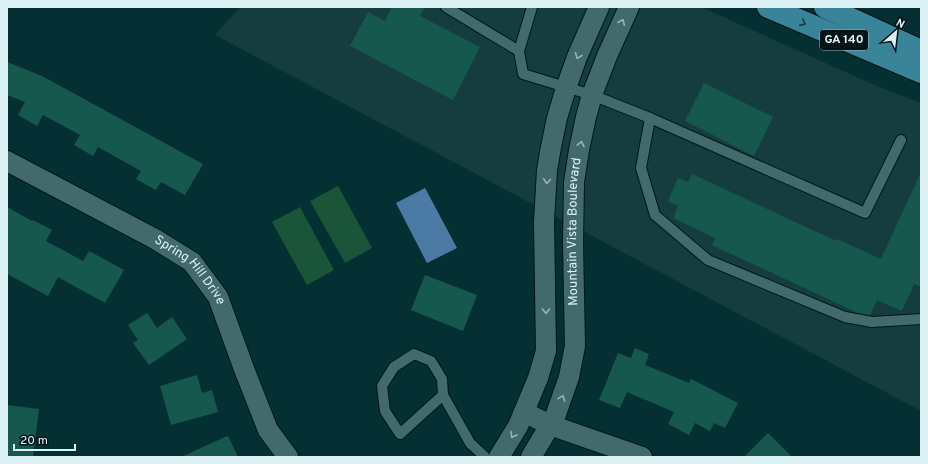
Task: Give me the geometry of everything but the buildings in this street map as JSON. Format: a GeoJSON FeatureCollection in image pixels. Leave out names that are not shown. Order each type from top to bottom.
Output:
{"type":"FeatureCollection","features":[{"type":"Feature","properties":{"kind":"main road","name":"GA 140"},"geometry":{"type":"LineString","coordinates":[[768,7],[921,72]]}},
{"type":"Feature","properties":{"kind":"main road","name":"GA 140"},"geometry":{"type":"LineString","coordinates":[[825,7],[921,51]]}},
{"type":"Feature","properties":{"kind":"street"},"geometry":{"type":"LineString","coordinates":[[499,457],[518,426],[538,378],[546,351],[544,222],[547,170],[554,132],[566,88],[577,57],[599,7]]}},
{"type":"Feature","properties":{"kind":"street","name":"Mountain Vista Boulevard"},"geometry":{"type":"LineString","coordinates":[[531,457],[555,417],[569,377],[574,346],[574,182],[592,95],[607,56],[629,7]]}},
{"type":"Feature","properties":{"kind":"street","name":"Spring Hill Drive"},"geometry":{"type":"LineString","coordinates":[[7,161],[155,239],[192,262],[218,297],[268,430],[288,457]]}},
{"type":"Feature","properties":{"kind":"street"},"geometry":{"type":"LineString","coordinates":[[524,412],[550,425],[642,457]]}},
{"type":"Feature","properties":{"kind":"lane"},"geometry":{"type":"LineString","coordinates":[[446,7],[519,51]]}},
{"type":"Feature","properties":{"kind":"lane"},"geometry":{"type":"LineString","coordinates":[[532,7],[519,51],[522,74],[592,95],[650,118],[865,213],[901,140]]}},
{"type":"Feature","properties":{"kind":"lane"},"geometry":{"type":"LineString","coordinates":[[650,118],[641,168],[655,215],[708,260],[845,317],[872,322],[921,319]]}},
{"type":"Feature","properties":{"kind":"lane"},"geometry":{"type":"LineString","coordinates":[[443,395],[400,434],[385,411],[382,386],[394,367],[414,354],[431,361],[442,379],[443,395],[470,443],[485,457]]}},
{"type":"Feature","properties":{"kind":"shaded area"},"geometry":{"type":"Polygon","coordinates":[[[240,7],[701,7],[872,84],[921,103],[921,411],[215,35],[240,7]]]}},
{"type":"Feature","properties":{"kind":"green space"},"geometry":{"type":"Polygon","coordinates":[[[338,186],[372,248],[345,263],[310,201],[338,186]]]}},
{"type":"Feature","properties":{"kind":"green space"},"geometry":{"type":"Polygon","coordinates":[[[300,207],[334,270],[307,285],[272,222],[300,207]]]}},
{"type":"Feature","properties":{"kind":"water"},"geometry":{"type":"Polygon","coordinates":[[[425,188],[457,248],[427,263],[396,203],[425,188]]]}}]}
